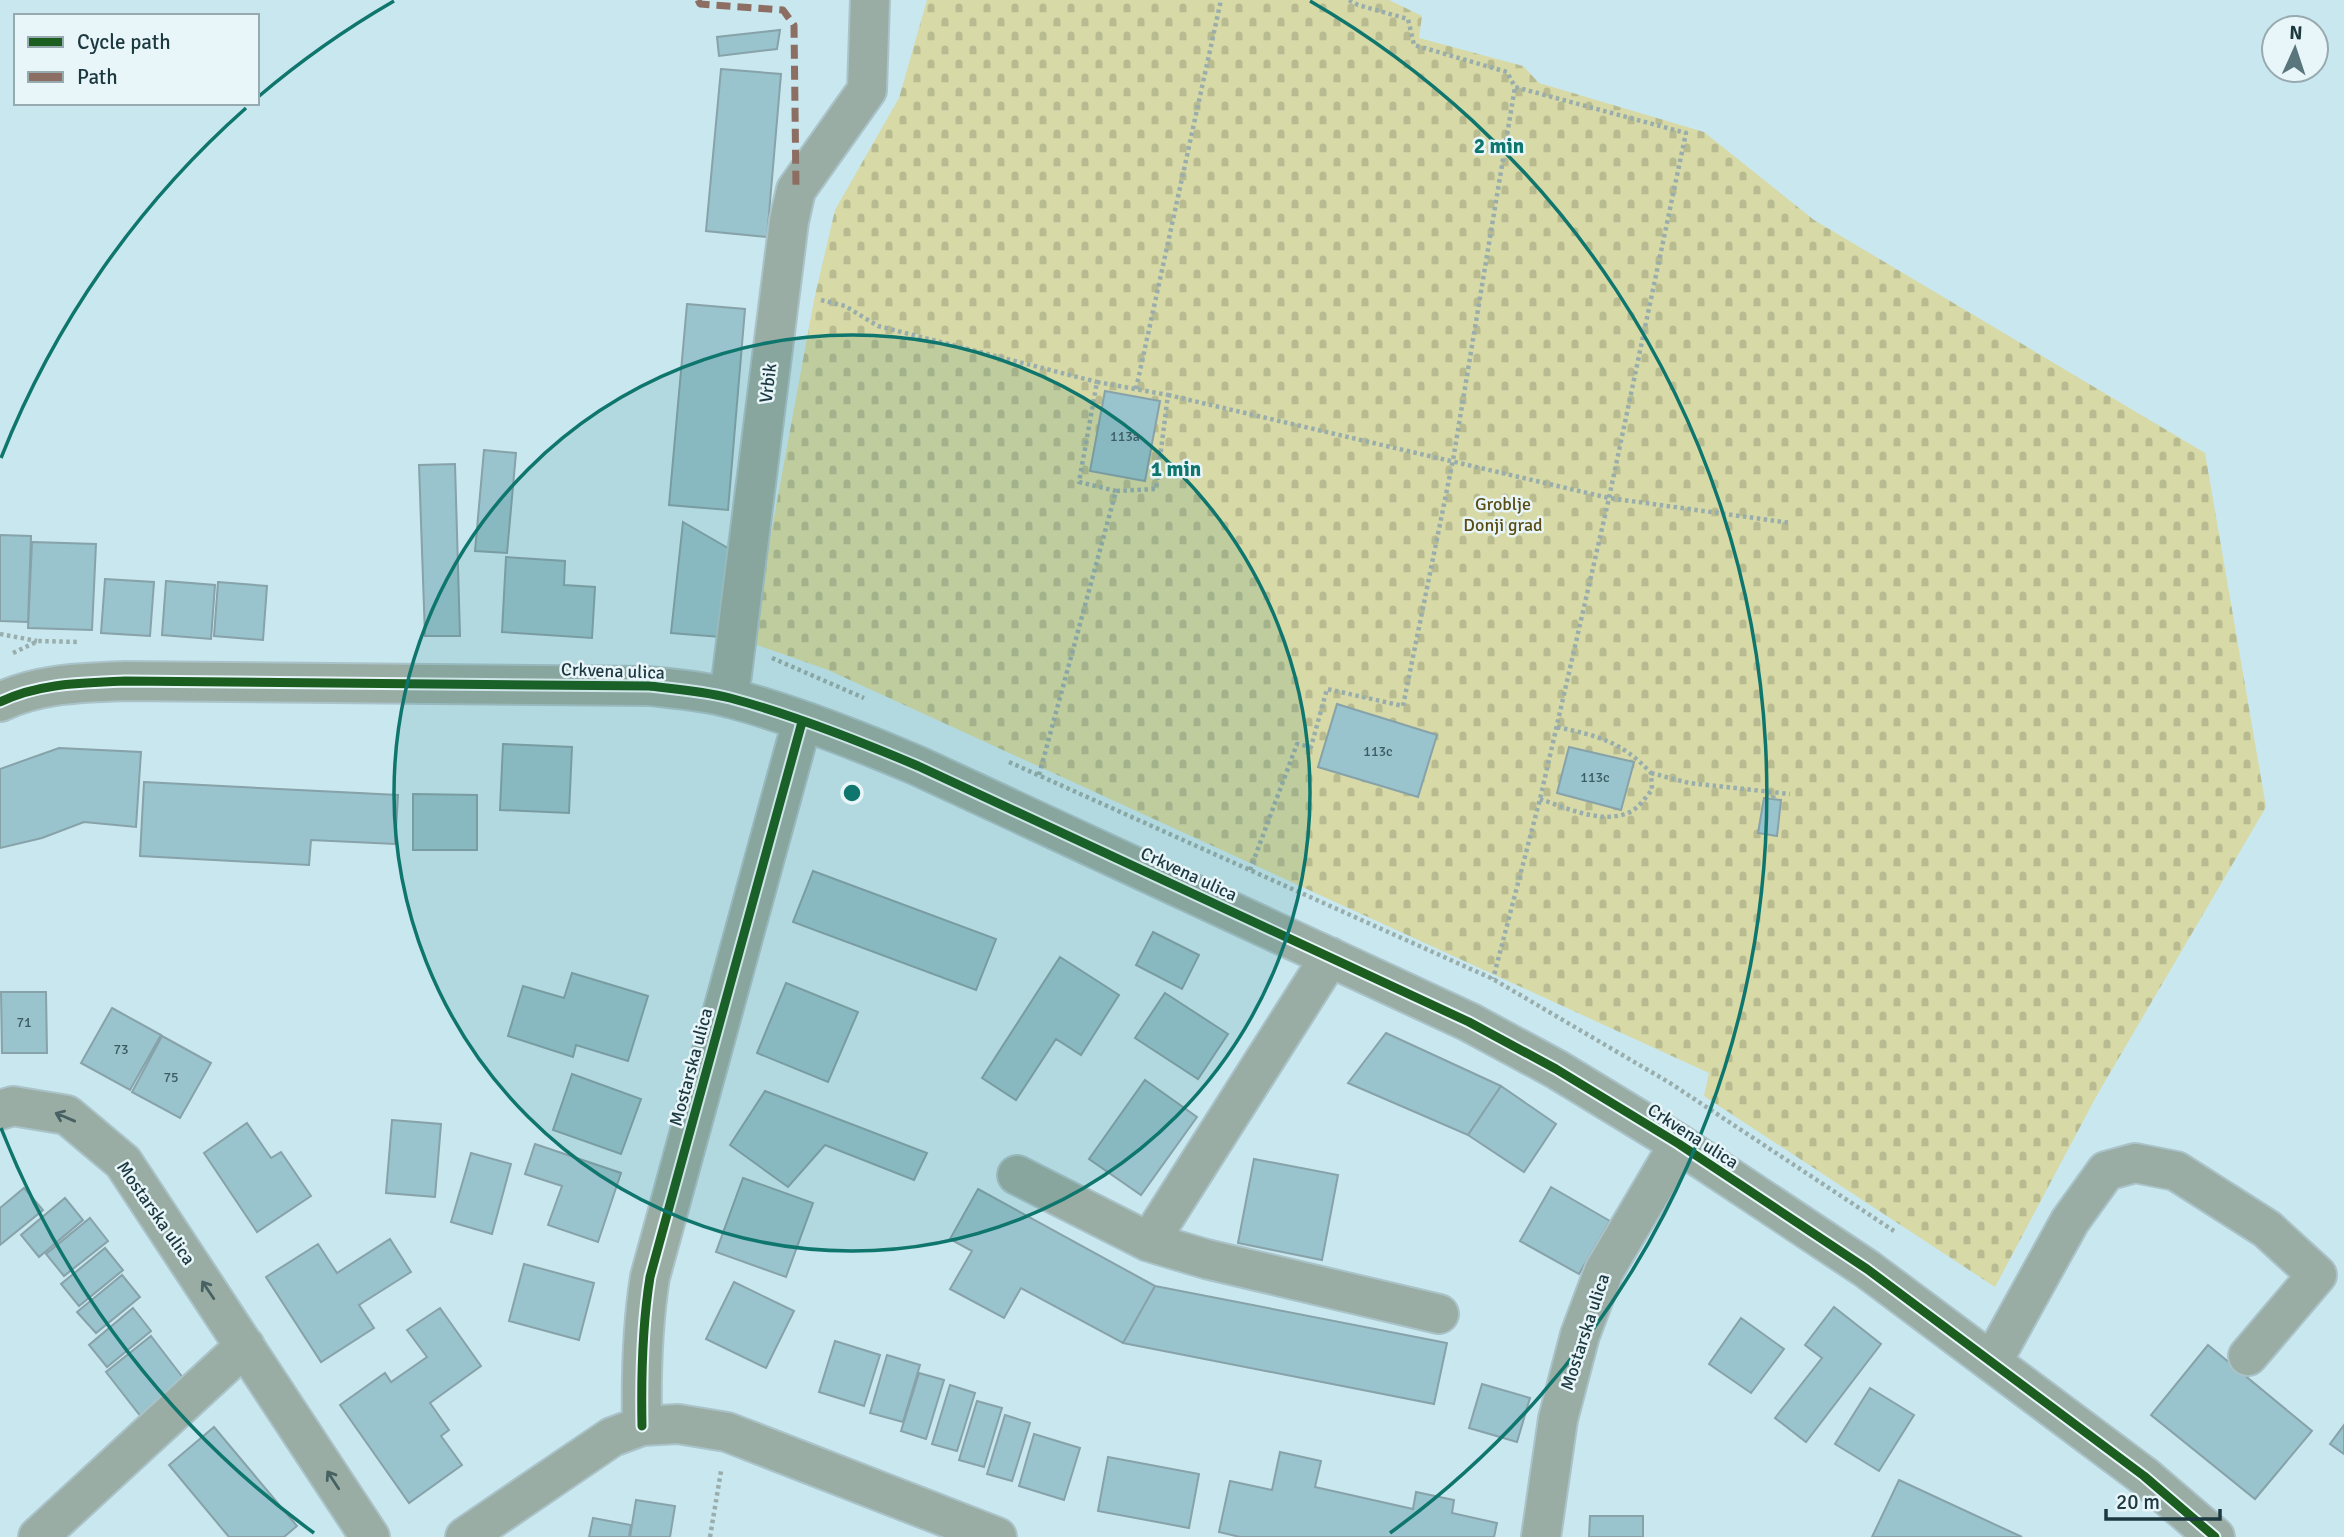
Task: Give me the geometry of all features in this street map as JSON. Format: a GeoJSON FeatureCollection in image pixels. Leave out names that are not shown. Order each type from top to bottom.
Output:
{"type":"FeatureCollection","features":[{"type":"Feature","properties":{"kind":"street","name":"Vrbik"},"geometry":{"type":"LineString","coordinates":[[729,698],[789,221],[796,190],[867,90],[870,0]]}},
{"type":"Feature","properties":{"kind":"street","name":"Crkvena ulica"},"geometry":{"type":"LineString","coordinates":[[4,693],[63,684],[125,681],[649,686],[691,690],[729,698],[862,742],[1469,1022],[1556,1069],[1679,1144],[1867,1269],[2144,1476],[2215,1537]]}},
{"type":"Feature","properties":{"kind":"street","name":"Mostarska ulica"},"geometry":{"type":"LineString","coordinates":[[642,1426],[641,1367],[650,1277],[803,722]]}},
{"type":"Feature","properties":{"kind":"street"},"geometry":{"type":"LineString","coordinates":[[1149,1242],[1330,957]]}},
{"type":"Feature","properties":{"kind":"street","name":"Mostarska ulica"},"geometry":{"type":"LineString","coordinates":[[0,1110],[13,1106],[67,1115],[123,1162],[370,1537]]}},
{"type":"Feature","properties":{"kind":"street","name":"Mostarska ulica"},"geometry":{"type":"LineString","coordinates":[[1541,1537],[1558,1419],[1580,1335],[1604,1271],[1679,1144]]}},
{"type":"Feature","properties":{"kind":"street"},"geometry":{"type":"LineString","coordinates":[[1992,1362],[2070,1221],[2106,1171],[2135,1163],[2176,1171],[2267,1229],[2317,1275],[2248,1356]]}},
{"type":"Feature","properties":{"kind":"street"},"geometry":{"type":"LineString","coordinates":[[1017,1175],[1149,1242],[1206,1259],[1439,1314]]}},
{"type":"Feature","properties":{"kind":"street"},"geometry":{"type":"LineString","coordinates":[[38,1537],[245,1346]]}},
{"type":"Feature","properties":{"kind":"street"},"geometry":{"type":"LineString","coordinates":[[465,1537],[612,1437],[642,1426],[678,1424],[727,1432],[997,1537]]}},
{"type":"Feature","properties":{"kind":"path"},"geometry":{"type":"LineString","coordinates":[[1136,389],[1221,0]]}},
{"type":"Feature","properties":{"kind":"path"},"geometry":{"type":"LineString","coordinates":[[1232,911],[1297,744],[1311,747],[1327,690],[1403,706],[1454,460],[1515,88],[1507,72],[1414,45],[1408,19],[1349,0]]}},
{"type":"Feature","properties":{"kind":"path"},"geometry":{"type":"LineString","coordinates":[[1493,979],[1557,727],[1609,498],[1686,133],[1515,88]]}},
{"type":"Feature","properties":{"kind":"path"},"geometry":{"type":"LineString","coordinates":[[821,300],[845,306],[878,326],[1097,382],[1168,395],[1609,498],[1791,523]]}},
{"type":"Feature","properties":{"kind":"path"},"geometry":{"type":"LineString","coordinates":[[1097,382],[1079,482],[1116,491],[1156,489],[1168,395]]}},
{"type":"Feature","properties":{"kind":"path"},"geometry":{"type":"LineString","coordinates":[[1038,775],[1116,491]]}},
{"type":"Feature","properties":{"kind":"path"},"geometry":{"type":"LineString","coordinates":[[0,634],[37,641]]}},
{"type":"Feature","properties":{"kind":"path"},"geometry":{"type":"LineString","coordinates":[[1557,727],[1619,745],[1635,756],[1651,773],[1689,783],[1790,794]]}},
{"type":"Feature","properties":{"kind":"path"},"geometry":{"type":"LineString","coordinates":[[1540,799],[1606,817],[1627,813],[1637,807],[1652,790],[1651,773]]}},
{"type":"Feature","properties":{"kind":"path"},"geometry":{"type":"LineString","coordinates":[[1773,799],[1774,792]]}},
{"type":"Feature","properties":{"kind":"path"},"geometry":{"type":"LineString","coordinates":[[710,1537],[727,1432]]}},
{"type":"Feature","properties":{"kind":"green space","name":"Groblje Donji grad"},"geometry":{"type":"Polygon","coordinates":[[[927,0],[1389,0],[1422,16],[1419,38],[1523,66],[1539,83],[1704,132],[1814,220],[2205,453],[2266,807],[2097,1095],[1995,1287],[1704,1096],[1709,1073],[828,670],[751,643],[814,300],[835,210],[899,98],[927,0]]]}},
{"type":"Feature","properties":{"kind":"building"},"geometry":{"type":"Polygon","coordinates":[[[780,30],[777,49],[719,56],[717,37],[780,30]]]}},
{"type":"Feature","properties":{"kind":"building"},"geometry":{"type":"Polygon","coordinates":[[[721,69],[781,74],[767,237],[706,231],[721,69]]]}},
{"type":"Feature","properties":{"kind":"building"},"geometry":{"type":"Polygon","coordinates":[[[687,304],[745,309],[728,510],[669,505],[687,304]]]}},
{"type":"Feature","properties":{"kind":"building"},"geometry":{"type":"Polygon","coordinates":[[[1105,391],[1160,401],[1145,481],[1090,471],[1105,391]]]}},
{"type":"Feature","properties":{"kind":"building"},"geometry":{"type":"Polygon","coordinates":[[[484,450],[516,453],[507,553],[475,551],[484,450]]]}},
{"type":"Feature","properties":{"kind":"building"},"geometry":{"type":"Polygon","coordinates":[[[455,464],[460,636],[425,636],[419,465],[455,464]]]}},
{"type":"Feature","properties":{"kind":"building"},"geometry":{"type":"Polygon","coordinates":[[[683,522],[733,551],[721,637],[671,633],[683,522]]]}},
{"type":"Feature","properties":{"kind":"building"},"geometry":{"type":"Polygon","coordinates":[[[0,535],[31,536],[28,622],[0,621],[0,535]]]}},
{"type":"Feature","properties":{"kind":"building"},"geometry":{"type":"Polygon","coordinates":[[[32,542],[96,544],[92,630],[28,628],[32,542]]]}},
{"type":"Feature","properties":{"kind":"building"},"geometry":{"type":"Polygon","coordinates":[[[506,557],[565,561],[564,585],[595,587],[592,638],[502,632],[506,557]]]}},
{"type":"Feature","properties":{"kind":"building"},"geometry":{"type":"Polygon","coordinates":[[[105,579],[154,582],[150,636],[101,633],[105,579]]]}},
{"type":"Feature","properties":{"kind":"building"},"geometry":{"type":"Polygon","coordinates":[[[166,581],[215,585],[211,639],[162,635],[166,581]]]}},
{"type":"Feature","properties":{"kind":"building"},"geometry":{"type":"Polygon","coordinates":[[[218,582],[267,586],[263,640],[214,636],[218,582]]]}},
{"type":"Feature","properties":{"kind":"building"},"geometry":{"type":"Polygon","coordinates":[[[1337,704],[1437,735],[1418,797],[1318,767],[1337,704]]]}},
{"type":"Feature","properties":{"kind":"building"},"geometry":{"type":"Polygon","coordinates":[[[503,744],[572,747],[569,813],[500,810],[503,744]]]}},
{"type":"Feature","properties":{"kind":"building"},"geometry":{"type":"Polygon","coordinates":[[[1569,747],[1634,762],[1621,810],[1557,793],[1569,747]]]}},
{"type":"Feature","properties":{"kind":"building"},"geometry":{"type":"Polygon","coordinates":[[[59,748],[141,752],[136,827],[84,822],[42,838],[0,848],[0,769],[59,748]]]}},
{"type":"Feature","properties":{"kind":"building"},"geometry":{"type":"Polygon","coordinates":[[[144,782],[398,795],[395,844],[311,840],[309,865],[140,856],[144,782]]]}},
{"type":"Feature","properties":{"kind":"building"},"geometry":{"type":"Polygon","coordinates":[[[413,794],[477,795],[477,850],[413,850],[413,794]]]}},
{"type":"Feature","properties":{"kind":"building"},"geometry":{"type":"Polygon","coordinates":[[[1764,798],[1781,800],[1777,836],[1758,833],[1764,798]]]}},
{"type":"Feature","properties":{"kind":"building"},"geometry":{"type":"Polygon","coordinates":[[[813,871],[996,939],[976,990],[793,922],[813,871]]]}},
{"type":"Feature","properties":{"kind":"building"},"geometry":{"type":"Polygon","coordinates":[[[1153,932],[1199,955],[1182,989],[1136,965],[1153,932]]]}},
{"type":"Feature","properties":{"kind":"building"},"geometry":{"type":"Polygon","coordinates":[[[1060,957],[1119,995],[1081,1055],[1056,1039],[1016,1100],[982,1078],[1060,957]]]}},
{"type":"Feature","properties":{"kind":"building"},"geometry":{"type":"Polygon","coordinates":[[[572,973],[648,996],[628,1061],[576,1045],[573,1057],[508,1036],[523,986],[564,998],[572,973]]]}},
{"type":"Feature","properties":{"kind":"building"},"geometry":{"type":"Polygon","coordinates":[[[786,983],[858,1012],[828,1082],[757,1053],[786,983]]]}},
{"type":"Feature","properties":{"kind":"building"},"geometry":{"type":"Polygon","coordinates":[[[1,992],[46,992],[47,1053],[2,1053],[1,992]]]}},
{"type":"Feature","properties":{"kind":"building"},"geometry":{"type":"Polygon","coordinates":[[[1165,993],[1228,1034],[1198,1079],[1135,1038],[1165,993]]]}},
{"type":"Feature","properties":{"kind":"building"},"geometry":{"type":"Polygon","coordinates":[[[112,1008],[161,1035],[130,1090],[81,1063],[112,1008]]]}},
{"type":"Feature","properties":{"kind":"building"},"geometry":{"type":"Polygon","coordinates":[[[1386,1033],[1501,1086],[1468,1135],[1348,1083],[1386,1033]]]}},
{"type":"Feature","properties":{"kind":"building"},"geometry":{"type":"Polygon","coordinates":[[[162,1036],[211,1063],[180,1118],[132,1092],[162,1036]]]}},
{"type":"Feature","properties":{"kind":"building"},"geometry":{"type":"Polygon","coordinates":[[[572,1074],[641,1099],[621,1154],[553,1130],[572,1074]]]}},
{"type":"Feature","properties":{"kind":"building"},"geometry":{"type":"Polygon","coordinates":[[[1145,1080],[1197,1117],[1141,1195],[1089,1159],[1145,1080]]]}},
{"type":"Feature","properties":{"kind":"building"},"geometry":{"type":"Polygon","coordinates":[[[1501,1086],[1556,1124],[1524,1172],[1468,1135],[1501,1086]]]}},
{"type":"Feature","properties":{"kind":"building"},"geometry":{"type":"Polygon","coordinates":[[[765,1091],[927,1153],[914,1180],[825,1145],[788,1187],[730,1145],[765,1091]]]}},
{"type":"Feature","properties":{"kind":"building"},"geometry":{"type":"Polygon","coordinates":[[[392,1120],[441,1124],[435,1197],[386,1193],[392,1120]]]}},
{"type":"Feature","properties":{"kind":"building"},"geometry":{"type":"Polygon","coordinates":[[[247,1123],[271,1158],[281,1152],[311,1196],[257,1232],[204,1153],[247,1123]]]}},
{"type":"Feature","properties":{"kind":"building"},"geometry":{"type":"Polygon","coordinates":[[[535,1144],[621,1173],[598,1242],[548,1225],[562,1186],[525,1174],[535,1144]]]}},
{"type":"Feature","properties":{"kind":"building"},"geometry":{"type":"Polygon","coordinates":[[[471,1153],[511,1164],[492,1234],[451,1222],[471,1153]]]}},
{"type":"Feature","properties":{"kind":"building"},"geometry":{"type":"Polygon","coordinates":[[[1254,1159],[1338,1175],[1322,1260],[1238,1243],[1254,1159]]]}},
{"type":"Feature","properties":{"kind":"building"},"geometry":{"type":"Polygon","coordinates":[[[743,1178],[813,1203],[786,1277],[716,1252],[743,1178]]]}},
{"type":"Feature","properties":{"kind":"building"},"geometry":{"type":"Polygon","coordinates":[[[1551,1187],[1610,1221],[1579,1274],[1520,1241],[1551,1187]]]}},
{"type":"Feature","properties":{"kind":"building"},"geometry":{"type":"Polygon","coordinates":[[[24,1188],[43,1210],[0,1245],[0,1208],[24,1188]]]}},
{"type":"Feature","properties":{"kind":"building"},"geometry":{"type":"Polygon","coordinates":[[[978,1189],[1155,1286],[1123,1343],[1021,1288],[1004,1318],[950,1289],[972,1251],[950,1239],[978,1189]]]}},
{"type":"Feature","properties":{"kind":"building"},"geometry":{"type":"Polygon","coordinates":[[[65,1198],[83,1220],[39,1257],[21,1235],[65,1198]]]}},
{"type":"Feature","properties":{"kind":"building"},"geometry":{"type":"Polygon","coordinates":[[[90,1218],[108,1241],[64,1276],[46,1254],[90,1218]]]}},
{"type":"Feature","properties":{"kind":"building"},"geometry":{"type":"Polygon","coordinates":[[[390,1239],[411,1272],[359,1305],[374,1328],[321,1362],[266,1277],[318,1244],[337,1273],[390,1239]]]}},
{"type":"Feature","properties":{"kind":"building"},"geometry":{"type":"Polygon","coordinates":[[[105,1248],[123,1270],[79,1306],[61,1284],[105,1248]]]}},
{"type":"Feature","properties":{"kind":"building"},"geometry":{"type":"Polygon","coordinates":[[[524,1264],[594,1283],[579,1340],[509,1321],[524,1264]]]}},
{"type":"Feature","properties":{"kind":"building"},"geometry":{"type":"Polygon","coordinates":[[[122,1275],[140,1297],[96,1333],[77,1312],[122,1275]]]}},
{"type":"Feature","properties":{"kind":"building"},"geometry":{"type":"Polygon","coordinates":[[[734,1282],[794,1311],[766,1368],[706,1339],[734,1282]]]}},
{"type":"Feature","properties":{"kind":"building"},"geometry":{"type":"Polygon","coordinates":[[[1155,1286],[1447,1343],[1434,1404],[1123,1343],[1155,1286]]]}},
{"type":"Feature","properties":{"kind":"building"},"geometry":{"type":"Polygon","coordinates":[[[1834,1307],[1881,1344],[1806,1442],[1775,1418],[1822,1358],[1805,1345],[1834,1307]]]}},
{"type":"Feature","properties":{"kind":"building"},"geometry":{"type":"Polygon","coordinates":[[[133,1308],[151,1331],[107,1367],[89,1345],[133,1308]]]}},
{"type":"Feature","properties":{"kind":"building"},"geometry":{"type":"Polygon","coordinates":[[[440,1308],[481,1366],[430,1403],[449,1430],[441,1436],[462,1465],[409,1503],[340,1405],[385,1373],[391,1382],[427,1357],[407,1330],[440,1308]]]}},
{"type":"Feature","properties":{"kind":"building"},"geometry":{"type":"Polygon","coordinates":[[[1741,1318],[1784,1349],[1751,1393],[1709,1364],[1741,1318]]]}},
{"type":"Feature","properties":{"kind":"building"},"geometry":{"type":"Polygon","coordinates":[[[151,1336],[187,1383],[142,1418],[106,1372],[151,1336]]]}},
{"type":"Feature","properties":{"kind":"building"},"geometry":{"type":"Polygon","coordinates":[[[835,1341],[880,1355],[864,1406],[819,1392],[835,1341]]]}},
{"type":"Feature","properties":{"kind":"building"},"geometry":{"type":"Polygon","coordinates":[[[2208,1345],[2312,1431],[2255,1499],[2151,1415],[2208,1345]]]}},
{"type":"Feature","properties":{"kind":"building"},"geometry":{"type":"Polygon","coordinates":[[[887,1355],[920,1365],[903,1422],[870,1413],[887,1355]]]}},
{"type":"Feature","properties":{"kind":"building"},"geometry":{"type":"Polygon","coordinates":[[[919,1373],[944,1380],[926,1439],[901,1431],[919,1373]]]}},
{"type":"Feature","properties":{"kind":"building"},"geometry":{"type":"Polygon","coordinates":[[[1482,1384],[1530,1398],[1517,1442],[1469,1428],[1482,1384]]]}},
{"type":"Feature","properties":{"kind":"building"},"geometry":{"type":"Polygon","coordinates":[[[950,1385],[975,1393],[957,1451],[932,1444],[950,1385]]]}},
{"type":"Feature","properties":{"kind":"building"},"geometry":{"type":"Polygon","coordinates":[[[1870,1388],[1914,1415],[1879,1471],[1835,1444],[1870,1388]]]}},
{"type":"Feature","properties":{"kind":"building"},"geometry":{"type":"Polygon","coordinates":[[[977,1401],[1002,1408],[984,1467],[959,1460],[977,1401]]]}},
{"type":"Feature","properties":{"kind":"building"},"geometry":{"type":"Polygon","coordinates":[[[1005,1415],[1030,1423],[1012,1481],[987,1474],[1005,1415]]]}},
{"type":"Feature","properties":{"kind":"building"},"geometry":{"type":"Polygon","coordinates":[[[2344,1425],[2344,1454],[2330,1444],[2344,1425]]]}},
{"type":"Feature","properties":{"kind":"building"},"geometry":{"type":"Polygon","coordinates":[[[214,1427],[297,1526],[284,1537],[229,1537],[169,1465],[214,1427]]]}},
{"type":"Feature","properties":{"kind":"building"},"geometry":{"type":"Polygon","coordinates":[[[1034,1434],[1080,1448],[1064,1500],[1019,1486],[1034,1434]]]}},
{"type":"Feature","properties":{"kind":"building"},"geometry":{"type":"Polygon","coordinates":[[[1280,1452],[1321,1461],[1315,1487],[1413,1509],[1416,1492],[1454,1500],[1452,1513],[1497,1523],[1494,1537],[1240,1537],[1219,1532],[1230,1481],[1272,1490],[1280,1452]]]}},
{"type":"Feature","properties":{"kind":"building"},"geometry":{"type":"Polygon","coordinates":[[[1108,1457],[1199,1474],[1189,1528],[1098,1511],[1108,1457]]]}},
{"type":"Feature","properties":{"kind":"building"},"geometry":{"type":"Polygon","coordinates":[[[1899,1480],[2022,1537],[1872,1537],[1899,1480]]]}},
{"type":"Feature","properties":{"kind":"building"},"geometry":{"type":"Polygon","coordinates":[[[636,1500],[675,1506],[670,1537],[630,1537],[636,1500]]]}},
{"type":"Feature","properties":{"kind":"building"},"geometry":{"type":"Polygon","coordinates":[[[1590,1516],[1643,1516],[1643,1537],[1589,1537],[1590,1516]]]}},
{"type":"Feature","properties":{"kind":"building"},"geometry":{"type":"Polygon","coordinates":[[[593,1518],[631,1525],[629,1537],[589,1537],[593,1518]]]}},
{"type":"Feature","properties":{"kind":"marked path"},"geometry":{"type":"LineString","coordinates":[[698,0],[700,4],[783,10],[794,25],[796,190]]}},
{"type":"Feature","properties":{"kind":"cycle path"},"geometry":{"type":"LineString","coordinates":[[0,702],[45,688],[125,681],[649,686],[730,698],[825,729],[918,766],[1469,1022],[1556,1069],[1679,1144],[1867,1269],[2144,1476],[2215,1537]]}},
{"type":"Feature","properties":{"kind":"cycle path"},"geometry":{"type":"LineString","coordinates":[[642,1426],[645,1314],[650,1277],[802,722]]}}]}
